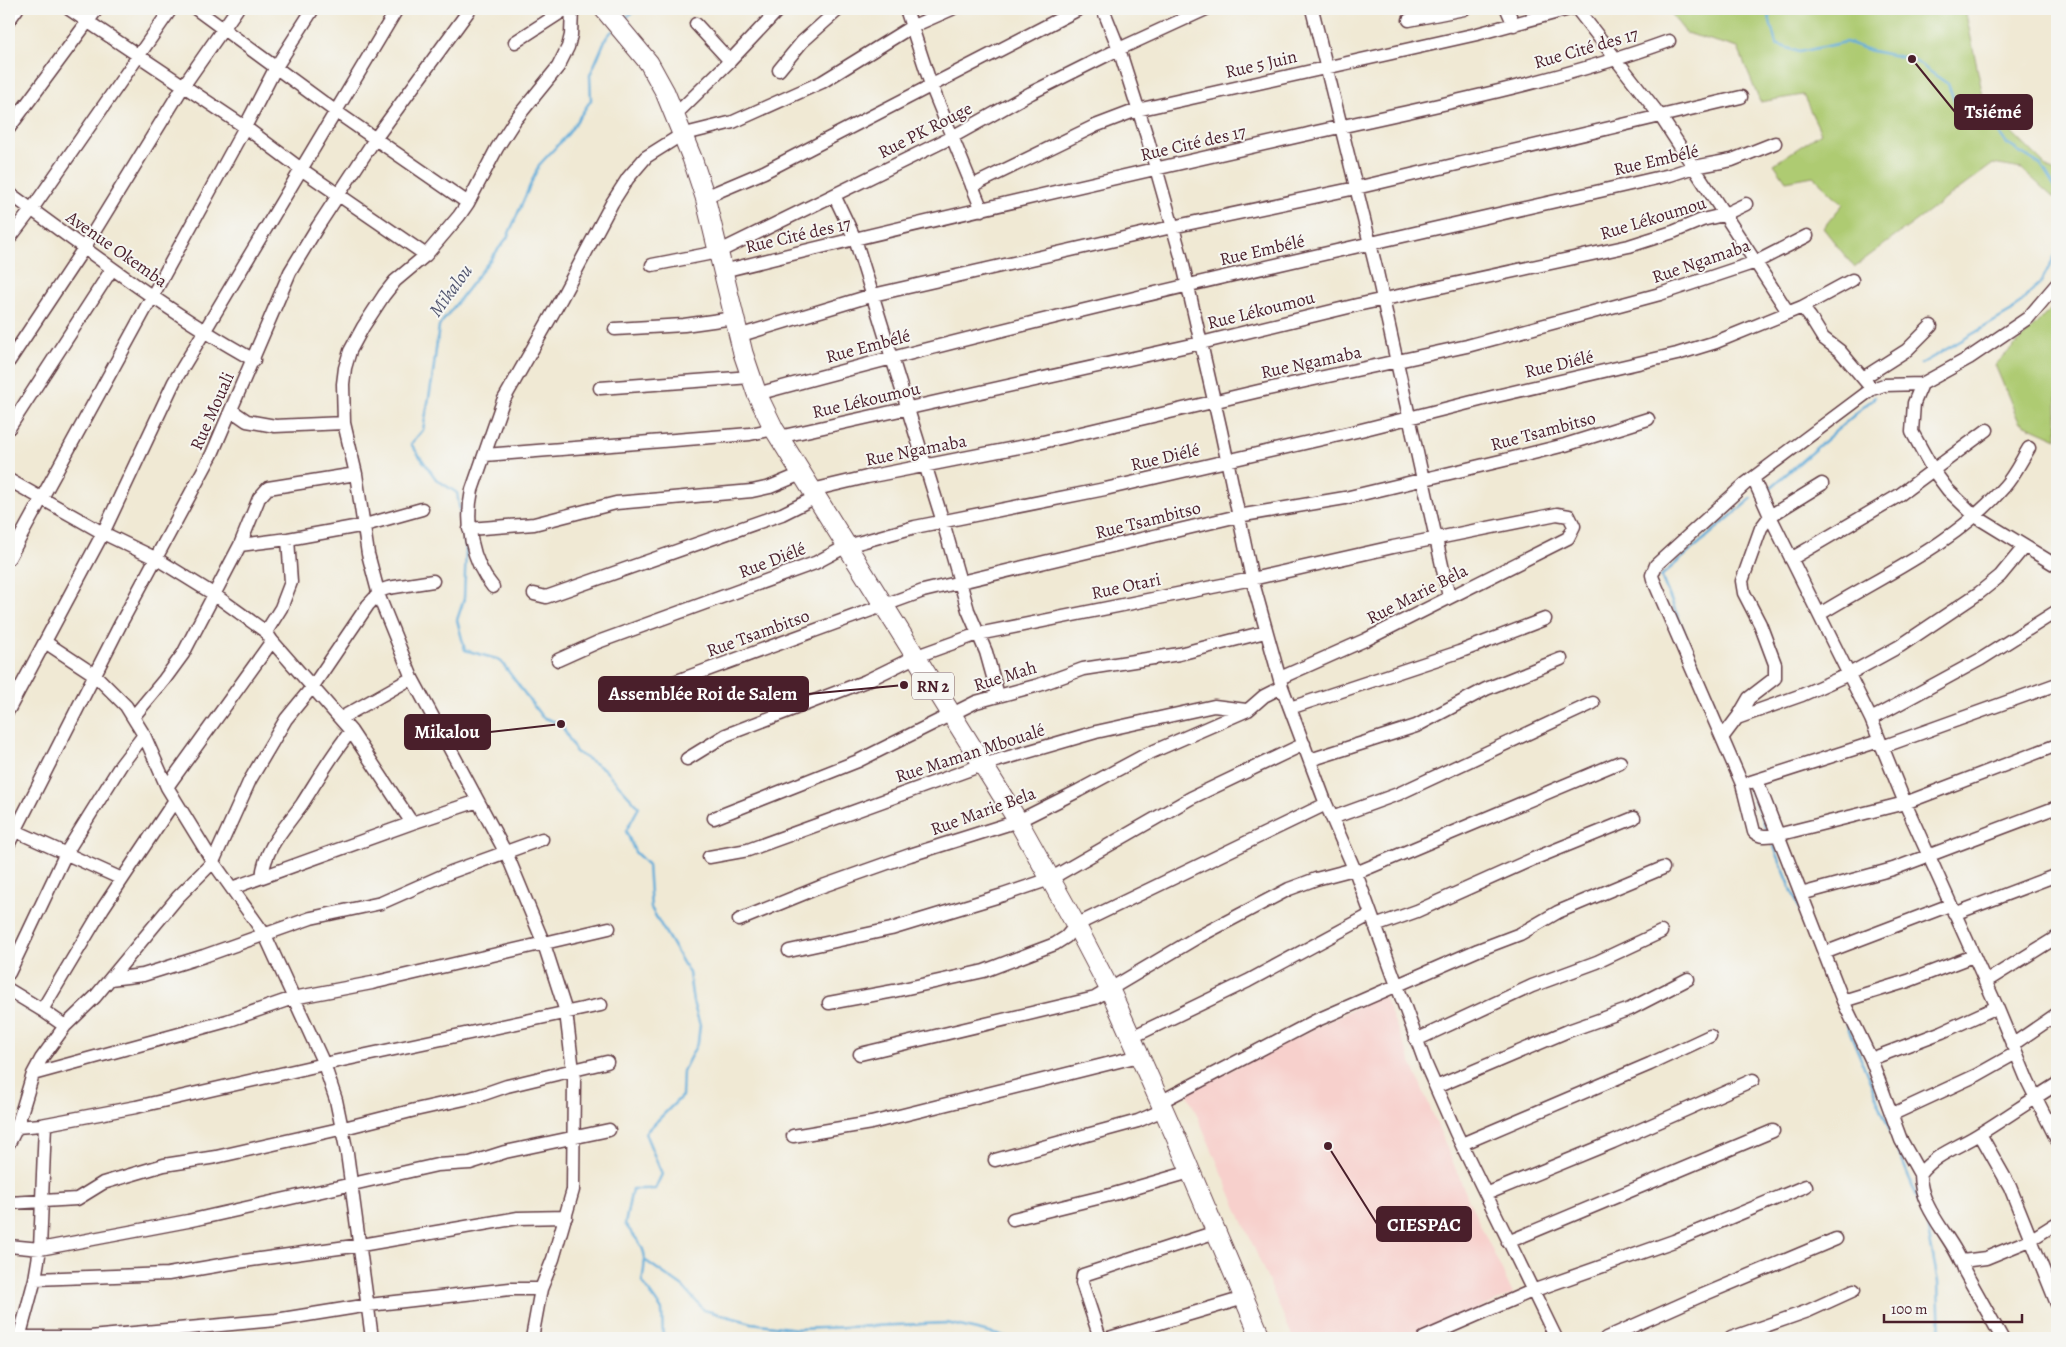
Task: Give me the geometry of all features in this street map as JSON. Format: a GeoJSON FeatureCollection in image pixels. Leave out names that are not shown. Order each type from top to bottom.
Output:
{"type":"FeatureCollection","features":[{"type":"Feature","properties":{"kind":"highway","name":"RN 2"},"geometry":{"type":"LineString","coordinates":[[607,11],[649,64],[665,92],[692,158],[705,197],[736,327],[757,394],[801,474],[883,606],[917,656],[950,714],[1018,821],[1076,925],[1110,990],[1261,1338]]}},
{"type":"Feature","properties":{"kind":"street"},"geometry":{"type":"LineString","coordinates":[[9,20],[17,9]]}},
{"type":"Feature","properties":{"kind":"street"},"geometry":{"type":"LineString","coordinates":[[69,9],[184,85],[301,170],[426,255]]}},
{"type":"Feature","properties":{"kind":"street"},"geometry":{"type":"LineString","coordinates":[[9,128],[97,9]]}},
{"type":"Feature","properties":{"kind":"street"},"geometry":{"type":"LineString","coordinates":[[9,239],[32,209],[171,9]]}},
{"type":"Feature","properties":{"kind":"street"},"geometry":{"type":"LineString","coordinates":[[196,9],[335,111],[468,203]]}},
{"type":"Feature","properties":{"kind":"street"},"geometry":{"type":"LineString","coordinates":[[9,361],[84,248],[184,85],[237,9]]}},
{"type":"Feature","properties":{"kind":"street"},"geometry":{"type":"LineString","coordinates":[[9,558],[276,68],[313,9]]}},
{"type":"Feature","properties":{"kind":"street"},"geometry":{"type":"LineString","coordinates":[[9,709],[103,533],[174,382],[397,9]]}},
{"type":"Feature","properties":{"kind":"street","name":"Rue Mouali"},"geometry":{"type":"LineString","coordinates":[[9,843],[12,829],[212,454],[254,360],[290,272],[375,139],[470,9]]}},
{"type":"Feature","properties":{"kind":"street"},"geometry":{"type":"LineString","coordinates":[[515,42],[566,9]]}},
{"type":"Feature","properties":{"kind":"street"},"geometry":{"type":"LineString","coordinates":[[532,1338],[541,1288],[566,1217],[573,1190],[573,1069],[566,1012],[530,907],[505,853],[412,678],[380,595],[368,554],[356,474],[344,423],[343,384],[350,351],[384,294],[395,281],[426,255],[468,203],[497,148],[515,120],[564,57],[571,35],[572,9]]}},
{"type":"Feature","properties":{"kind":"street"},"geometry":{"type":"LineString","coordinates":[[674,116],[779,9]]}},
{"type":"Feature","properties":{"kind":"street"},"geometry":{"type":"LineString","coordinates":[[779,70],[802,42],[839,9]]}},
{"type":"Feature","properties":{"kind":"street"},"geometry":{"type":"LineString","coordinates":[[906,9],[931,85],[982,210]]}},
{"type":"Feature","properties":{"kind":"street"},"geometry":{"type":"LineString","coordinates":[[493,586],[485,577],[480,566],[469,529],[472,490],[502,401],[562,297],[623,185],[646,157],[681,135],[733,122],[822,82],[912,27],[952,9]]}},
{"type":"Feature","properties":{"kind":"street"},"geometry":{"type":"LineString","coordinates":[[705,197],[764,172],[1079,9]]}},
{"type":"Feature","properties":{"kind":"street"},"geometry":{"type":"LineString","coordinates":[[1103,9],[1119,49],[1157,169],[1188,285],[1252,578],[1281,682],[1326,804],[1355,871],[1372,921],[1398,984],[1416,1040],[1462,1144],[1553,1337]]}},
{"type":"Feature","properties":{"kind":"street","name":"Rue PK Rouge"},"geometry":{"type":"LineString","coordinates":[[652,265],[718,252],[952,137],[1119,49],[1206,9]]}},
{"type":"Feature","properties":{"kind":"street"},"geometry":{"type":"LineString","coordinates":[[1312,9],[1383,299],[1449,597]]}},
{"type":"Feature","properties":{"kind":"street"},"geometry":{"type":"LineString","coordinates":[[1409,20],[1464,9]]}},
{"type":"Feature","properties":{"kind":"street"},"geometry":{"type":"LineString","coordinates":[[1507,9],[1514,25]]}},
{"type":"Feature","properties":{"kind":"street","name":"Rue 5 Juin"},"geometry":{"type":"LineString","coordinates":[[972,186],[1088,129],[1138,110],[1514,25],[1569,9]]}},
{"type":"Feature","properties":{"kind":"street"},"geometry":{"type":"LineString","coordinates":[[1577,9],[1661,117],[1788,312]]}},
{"type":"Feature","properties":{"kind":"street"},"geometry":{"type":"LineString","coordinates":[[696,24],[730,61]]}},
{"type":"Feature","properties":{"kind":"street","name":"Rue Cité des 17"},"geometry":{"type":"LineString","coordinates":[[723,271],[1484,94],[1616,60],[1669,41]]}},
{"type":"Feature","properties":{"kind":"street"},"geometry":{"type":"LineString","coordinates":[[615,330],[684,325],[736,327],[1172,227],[1356,188],[1742,97]]}},
{"type":"Feature","properties":{"kind":"street","name":"Rue Embélé"},"geometry":{"type":"LineString","coordinates":[[757,394],[892,357],[1188,285],[1670,175],[1694,167],[1732,160],[1775,143]]}},
{"type":"Feature","properties":{"kind":"street","name":"Avenue Okemba"},"geometry":{"type":"LineString","coordinates":[[9,193],[112,269],[153,295],[205,333],[254,360]]}},
{"type":"Feature","properties":{"kind":"street"},"geometry":{"type":"LineString","coordinates":[[834,195],[855,239],[960,582],[990,664],[998,695]]}},
{"type":"Feature","properties":{"kind":"street","name":"Rue Lékoumou"},"geometry":{"type":"LineString","coordinates":[[485,455],[777,433],[907,408],[1201,343],[1383,299],[1629,246],[1673,232],[1702,220],[1724,215],[1746,204]]}},
{"type":"Feature","properties":{"kind":"street","name":"Rue Ngamaba"},"geometry":{"type":"LineString","coordinates":[[534,594],[546,596],[782,514],[814,494],[925,466],[1030,445],[1467,346],[1557,323],[1660,294],[1756,262],[1807,236]]}},
{"type":"Feature","properties":{"kind":"street"},"geometry":{"type":"LineString","coordinates":[[9,428],[112,269]]}},
{"type":"Feature","properties":{"kind":"street","name":"Rue Diélé"},"geometry":{"type":"LineString","coordinates":[[558,660],[580,649],[815,563],[847,546],[943,522],[1105,489],[1227,461],[1677,354],[1716,342],[1802,307],[1852,280]]}},
{"type":"Feature","properties":{"kind":"street"},"geometry":{"type":"LineString","coordinates":[[2057,284],[2028,318],[1969,358],[1922,384],[1884,385],[1872,389],[1753,478],[1656,565],[1652,575],[1742,784],[1754,832],[1761,836],[1777,835],[1905,803],[2057,745]]}},
{"type":"Feature","properties":{"kind":"street"},"geometry":{"type":"LineString","coordinates":[[1802,307],[1810,316],[1823,338],[1840,351],[1872,389]]}},
{"type":"Feature","properties":{"kind":"street"},"geometry":{"type":"LineString","coordinates":[[1863,378],[1907,350],[1931,326]]}},
{"type":"Feature","properties":{"kind":"street"},"geometry":{"type":"LineString","coordinates":[[600,388],[751,377]]}},
{"type":"Feature","properties":{"kind":"street"},"geometry":{"type":"LineString","coordinates":[[1922,384],[1914,404],[1912,432],[1933,470],[1948,490],[1975,516],[2057,566]]}},
{"type":"Feature","properties":{"kind":"street"},"geometry":{"type":"LineString","coordinates":[[232,410],[247,421],[275,426],[344,423]]}},
{"type":"Feature","properties":{"kind":"street","name":"Rue Tsambitso"},"geometry":{"type":"LineString","coordinates":[[666,685],[923,592],[1238,516],[1346,498],[1565,445],[1648,419]]}},
{"type":"Feature","properties":{"kind":"street"},"geometry":{"type":"LineString","coordinates":[[1791,559],[1898,496],[1987,430]]}},
{"type":"Feature","properties":{"kind":"street"},"geometry":{"type":"LineString","coordinates":[[1820,614],[1934,547],[1975,516],[2006,486],[2029,448]]}},
{"type":"Feature","properties":{"kind":"street"},"geometry":{"type":"LineString","coordinates":[[134,716],[183,654],[240,545],[259,498],[268,488],[356,474]]}},
{"type":"Feature","properties":{"kind":"street"},"geometry":{"type":"LineString","coordinates":[[469,529],[534,524],[616,503],[752,491],[770,487],[801,474]]}},
{"type":"Feature","properties":{"kind":"street"},"geometry":{"type":"LineString","coordinates":[[1753,478],[1871,719],[1952,910],[2057,1140]]}},
{"type":"Feature","properties":{"kind":"street"},"geometry":{"type":"LineString","coordinates":[[9,480],[103,533],[157,560],[215,595],[269,637],[351,731],[412,823]]}},
{"type":"Feature","properties":{"kind":"street"},"geometry":{"type":"LineString","coordinates":[[1722,738],[1738,717],[1749,698],[1775,678],[1775,664],[1760,624],[1744,592],[1742,581],[1760,528],[1770,516],[1822,484]]}},
{"type":"Feature","properties":{"kind":"street"},"geometry":{"type":"LineString","coordinates":[[240,545],[288,539],[365,525],[422,509]]}},
{"type":"Feature","properties":{"kind":"street","name":"Rue Otari"},"geometry":{"type":"LineString","coordinates":[[687,759],[726,735],[857,684],[917,656],[978,634],[1557,514],[1569,516],[1572,521],[1574,526],[1568,538]]}},
{"type":"Feature","properties":{"kind":"street","name":"Rue Marie Bela"},"geometry":{"type":"LineString","coordinates":[[739,920],[820,887],[910,855],[1018,821],[1145,755],[1248,710],[1281,682],[1568,538]]}},
{"type":"Feature","properties":{"kind":"street"},"geometry":{"type":"LineString","coordinates":[[167,787],[269,637],[291,582],[288,539]]}},
{"type":"Feature","properties":{"kind":"street"},"geometry":{"type":"LineString","coordinates":[[1738,717],[1802,694],[1848,674],[1900,646],[1964,604],[2000,576],[2024,547]]}},
{"type":"Feature","properties":{"kind":"street"},"geometry":{"type":"LineString","coordinates":[[9,1143],[17,1127],[33,1074],[41,1059],[65,1026],[110,979],[178,897],[213,862],[250,780],[286,719],[313,686],[368,605],[380,595],[382,590],[395,586],[434,581]]}},
{"type":"Feature","properties":{"kind":"street"},"geometry":{"type":"LineString","coordinates":[[1871,719],[1981,659],[2057,611]]}},
{"type":"Feature","properties":{"kind":"street"},"geometry":{"type":"LineString","coordinates":[[1290,708],[1460,652],[1546,619]]}},
{"type":"Feature","properties":{"kind":"street","name":"Rue Mah"},"geometry":{"type":"LineString","coordinates":[[714,818],[858,761],[976,702],[1039,685],[1083,669],[1179,654],[1266,632]]}},
{"type":"Feature","properties":{"kind":"street"},"geometry":{"type":"LineString","coordinates":[[45,642],[95,675],[122,700],[134,716],[167,787],[213,862],[264,935],[324,1064],[344,1128],[372,1338]]}},
{"type":"Feature","properties":{"kind":"street"},"geometry":{"type":"LineString","coordinates":[[1310,760],[1416,726],[1486,689],[1562,659]]}},
{"type":"Feature","properties":{"kind":"street"},"geometry":{"type":"LineString","coordinates":[[341,718],[412,678]]}},
{"type":"Feature","properties":{"kind":"street"},"geometry":{"type":"LineString","coordinates":[[1742,784],[1881,744],[2057,684]]}},
{"type":"Feature","properties":{"kind":"street"},"geometry":{"type":"LineString","coordinates":[[1332,818],[1398,794],[1593,703]]}},
{"type":"Feature","properties":{"kind":"street","name":"Rue Maman Mboualé"},"geometry":{"type":"LineString","coordinates":[[709,857],[748,850],[982,765],[1096,732],[1214,706],[1248,710]]}},
{"type":"Feature","properties":{"kind":"street"},"geometry":{"type":"LineString","coordinates":[[262,877],[266,859],[273,843],[302,803],[331,756],[351,731]]}},
{"type":"Feature","properties":{"kind":"street"},"geometry":{"type":"LineString","coordinates":[[9,973],[66,853],[121,765],[144,735]]}},
{"type":"Feature","properties":{"kind":"street"},"geometry":{"type":"LineString","coordinates":[[790,951],[891,929],[1003,896],[1050,879],[1191,798],[1304,744]]}},
{"type":"Feature","properties":{"kind":"street"},"geometry":{"type":"LineString","coordinates":[[860,1054],[1095,998],[1196,938],[1289,889],[1316,879],[1355,871],[1620,762]]}},
{"type":"Feature","properties":{"kind":"street"},"geometry":{"type":"LineString","coordinates":[[1757,781],[1843,1001],[1871,1059],[1906,1152],[1920,1174],[1920,1184],[1931,1212],[1962,1261],[1965,1272],[2002,1338]]}},
{"type":"Feature","properties":{"kind":"street"},"geometry":{"type":"LineString","coordinates":[[42,1010],[122,879],[175,800]]}},
{"type":"Feature","properties":{"kind":"street"},"geometry":{"type":"LineString","coordinates":[[232,888],[478,801]]}},
{"type":"Feature","properties":{"kind":"street"},"geometry":{"type":"LineString","coordinates":[[829,1003],[984,971],[1055,944],[1066,937],[1076,925],[1326,804]]}},
{"type":"Feature","properties":{"kind":"street"},"geometry":{"type":"LineString","coordinates":[[1801,894],[1893,869],[2057,808]]}},
{"type":"Feature","properties":{"kind":"street"},"geometry":{"type":"LineString","coordinates":[[1130,1038],[1372,921],[1417,911],[1533,859],[1634,818]]}},
{"type":"Feature","properties":{"kind":"street"},"geometry":{"type":"LineString","coordinates":[[12,829],[122,879]]}},
{"type":"Feature","properties":{"kind":"street"},"geometry":{"type":"LineString","coordinates":[[110,979],[143,974],[311,918],[381,903],[451,872],[542,839]]}},
{"type":"Feature","properties":{"kind":"street"},"geometry":{"type":"LineString","coordinates":[[995,1160],[1138,1121],[1161,1106],[1315,1021],[1478,950],[1520,934],[1558,912],[1663,868]]}},
{"type":"Feature","properties":{"kind":"street"},"geometry":{"type":"LineString","coordinates":[[1824,953],[2057,875]]}},
{"type":"Feature","properties":{"kind":"street"},"geometry":{"type":"LineString","coordinates":[[33,1074],[227,1021],[293,998],[372,983],[609,928]]}},
{"type":"Feature","properties":{"kind":"street"},"geometry":{"type":"LineString","coordinates":[[1416,1040],[1532,986],[1597,962],[1661,932]]}},
{"type":"Feature","properties":{"kind":"street"},"geometry":{"type":"LineString","coordinates":[[1984,982],[2057,937]]}},
{"type":"Feature","properties":{"kind":"street"},"geometry":{"type":"LineString","coordinates":[[1843,1001],[1908,981],[1973,956]]}},
{"type":"Feature","properties":{"kind":"street"},"geometry":{"type":"LineString","coordinates":[[1436,1087],[1568,1031],[1630,1009],[1688,979]]}},
{"type":"Feature","properties":{"kind":"street"},"geometry":{"type":"LineString","coordinates":[[9,990],[65,1026]]}},
{"type":"Feature","properties":{"kind":"street"},"geometry":{"type":"LineString","coordinates":[[17,1127],[45,1125],[154,1103],[324,1064],[601,1005]]}},
{"type":"Feature","properties":{"kind":"street"},"geometry":{"type":"LineString","coordinates":[[1871,1059],[1942,1032],[1997,1007]]}},
{"type":"Feature","properties":{"kind":"street"},"geometry":{"type":"LineString","coordinates":[[1893,1114],[1977,1075],[2014,1049],[2057,1014]]}},
{"type":"Feature","properties":{"kind":"street"},"geometry":{"type":"LineString","coordinates":[[1462,1144],[1650,1064],[1710,1036]]}},
{"type":"Feature","properties":{"kind":"street"},"geometry":{"type":"LineString","coordinates":[[793,1136],[871,1123],[1139,1056]]}},
{"type":"Feature","properties":{"kind":"street"},"geometry":{"type":"LineString","coordinates":[[9,1202],[77,1199],[103,1183],[164,1165],[216,1157],[344,1128],[478,1096],[507,1086],[607,1062]]}},
{"type":"Feature","properties":{"kind":"street"},"geometry":{"type":"LineString","coordinates":[[1486,1194],[1613,1142],[1753,1080]]}},
{"type":"Feature","properties":{"kind":"street"},"geometry":{"type":"LineString","coordinates":[[1920,1174],[1927,1165],[1949,1149],[1980,1134],[2057,1084]]}},
{"type":"Feature","properties":{"kind":"street"},"geometry":{"type":"LineString","coordinates":[[19,1338],[35,1279],[40,1249],[45,1125]]}},
{"type":"Feature","properties":{"kind":"street"},"geometry":{"type":"LineString","coordinates":[[9,1246],[40,1249],[257,1207],[352,1183],[437,1166],[470,1163],[505,1152],[609,1130]]}},
{"type":"Feature","properties":{"kind":"street"},"geometry":{"type":"LineString","coordinates":[[1508,1242],[1773,1131]]}},
{"type":"Feature","properties":{"kind":"street"},"geometry":{"type":"LineString","coordinates":[[1980,1134],[2010,1187],[2057,1304]]}},
{"type":"Feature","properties":{"kind":"street"},"geometry":{"type":"LineString","coordinates":[[1012,1218],[1114,1194],[1190,1172]]}},
{"type":"Feature","properties":{"kind":"street"},"geometry":{"type":"LineString","coordinates":[[1424,1338],[1532,1291],[1674,1241],[1806,1186]]}},
{"type":"Feature","properties":{"kind":"street"},"geometry":{"type":"LineString","coordinates":[[35,1279],[168,1274],[228,1263],[361,1245],[518,1218],[566,1217]]}},
{"type":"Feature","properties":{"kind":"street"},"geometry":{"type":"LineString","coordinates":[[1962,1261],[1986,1258],[2030,1240],[2057,1223]]}},
{"type":"Feature","properties":{"kind":"street"},"geometry":{"type":"LineString","coordinates":[[1100,1338],[1082,1283],[1083,1275],[1216,1232]]}},
{"type":"Feature","properties":{"kind":"street"},"geometry":{"type":"LineString","coordinates":[[1606,1338],[1836,1239]]}},
{"type":"Feature","properties":{"kind":"street"},"geometry":{"type":"LineString","coordinates":[[9,1338],[90,1337],[276,1320],[369,1305],[510,1289],[541,1288]]}},
{"type":"Feature","properties":{"kind":"street"},"geometry":{"type":"LineString","coordinates":[[1731,1338],[1808,1311],[1854,1290]]}},
{"type":"Feature","properties":{"kind":"street"},"geometry":{"type":"LineString","coordinates":[[1109,1338],[1244,1298]]}},
{"type":"Feature","properties":{"kind":"shaded area"},"geometry":{"type":"Polygon","coordinates":[[[1383,994],[1469,1201],[1513,1294],[1411,1338],[1293,1338],[1187,1092],[1383,994]]]}},
{"type":"Feature","properties":{"kind":"green space"},"geometry":{"type":"Polygon","coordinates":[[[1667,9],[1965,9],[1985,106],[2046,166],[2057,174],[2057,201],[2022,169],[1993,164],[1854,267],[1823,228],[1843,204],[1813,176],[1786,181],[1774,164],[1821,133],[1803,95],[1760,102],[1738,48],[1686,33],[1667,9]]]}},
{"type":"Feature","properties":{"kind":"green space"},"geometry":{"type":"Polygon","coordinates":[[[2057,303],[2057,439],[2019,422],[1995,365],[2057,303]]]}},
{"type":"Feature","properties":{"kind":"waterway","name":"Mikalou"},"geometry":{"type":"LineString","coordinates":[[623,20],[637,9]]}},
{"type":"Feature","properties":{"kind":"waterway"},"geometry":{"type":"LineString","coordinates":[[1767,9],[1776,44],[1799,52],[1846,42],[1872,51],[1912,59],[1948,84],[1955,103],[1990,121],[2007,144],[2041,165],[2057,191]]}},
{"type":"Feature","properties":{"kind":"waterway","name":"Mikalou"},"geometry":{"type":"LineString","coordinates":[[612,31],[606,38],[590,75],[591,100],[568,134],[539,165],[507,238],[439,326],[423,430],[411,444],[436,479],[457,493],[466,549],[464,599],[457,620],[465,650],[500,660],[542,717],[561,724],[576,752],[604,769],[639,807],[626,831],[635,852],[648,865],[651,908],[689,973],[693,1002],[700,1025],[698,1042],[683,1071],[682,1096],[645,1133],[662,1174],[655,1189],[632,1189],[625,1224],[643,1250],[645,1262],[642,1282],[662,1310],[663,1338]]}},
{"type":"Feature","properties":{"kind":"waterway"},"geometry":{"type":"LineString","coordinates":[[1921,364],[2012,311],[2041,282],[2057,252]]}},
{"type":"Feature","properties":{"kind":"waterway"},"geometry":{"type":"LineString","coordinates":[[1768,490],[1875,397]]}},
{"type":"Feature","properties":{"kind":"waterway"},"geometry":{"type":"LineString","coordinates":[[1714,703],[1661,576],[1752,498]]}},
{"type":"Feature","properties":{"kind":"waterway"},"geometry":{"type":"LineString","coordinates":[[1750,790],[1766,829]]}},
{"type":"Feature","properties":{"kind":"waterway"},"geometry":{"type":"LineString","coordinates":[[1773,844],[1824,970]]}},
{"type":"Feature","properties":{"kind":"waterway"},"geometry":{"type":"LineString","coordinates":[[1841,1010],[1926,1219],[1938,1282],[1940,1338]]}},
{"type":"Feature","properties":{"kind":"waterway"},"geometry":{"type":"LineString","coordinates":[[646,1261],[683,1287],[704,1310],[752,1323],[797,1329],[947,1323],[1011,1338]]}},
{"type":"Feature","properties":{"kind":"place","name":"Tsiémé"},"geometry":{"type":"Point","coordinates":[1912,59]}},
{"type":"Feature","properties":{"kind":"place","name":"Assemblée Roi de Salem"},"geometry":{"type":"Point","coordinates":[904,685]}},
{"type":"Feature","properties":{"kind":"place","name":"Mikalou"},"geometry":{"type":"Point","coordinates":[561,724]}},
{"type":"Feature","properties":{"kind":"place","name":"CIESPAC"},"geometry":{"type":"Point","coordinates":[1328,1146]}}]}
